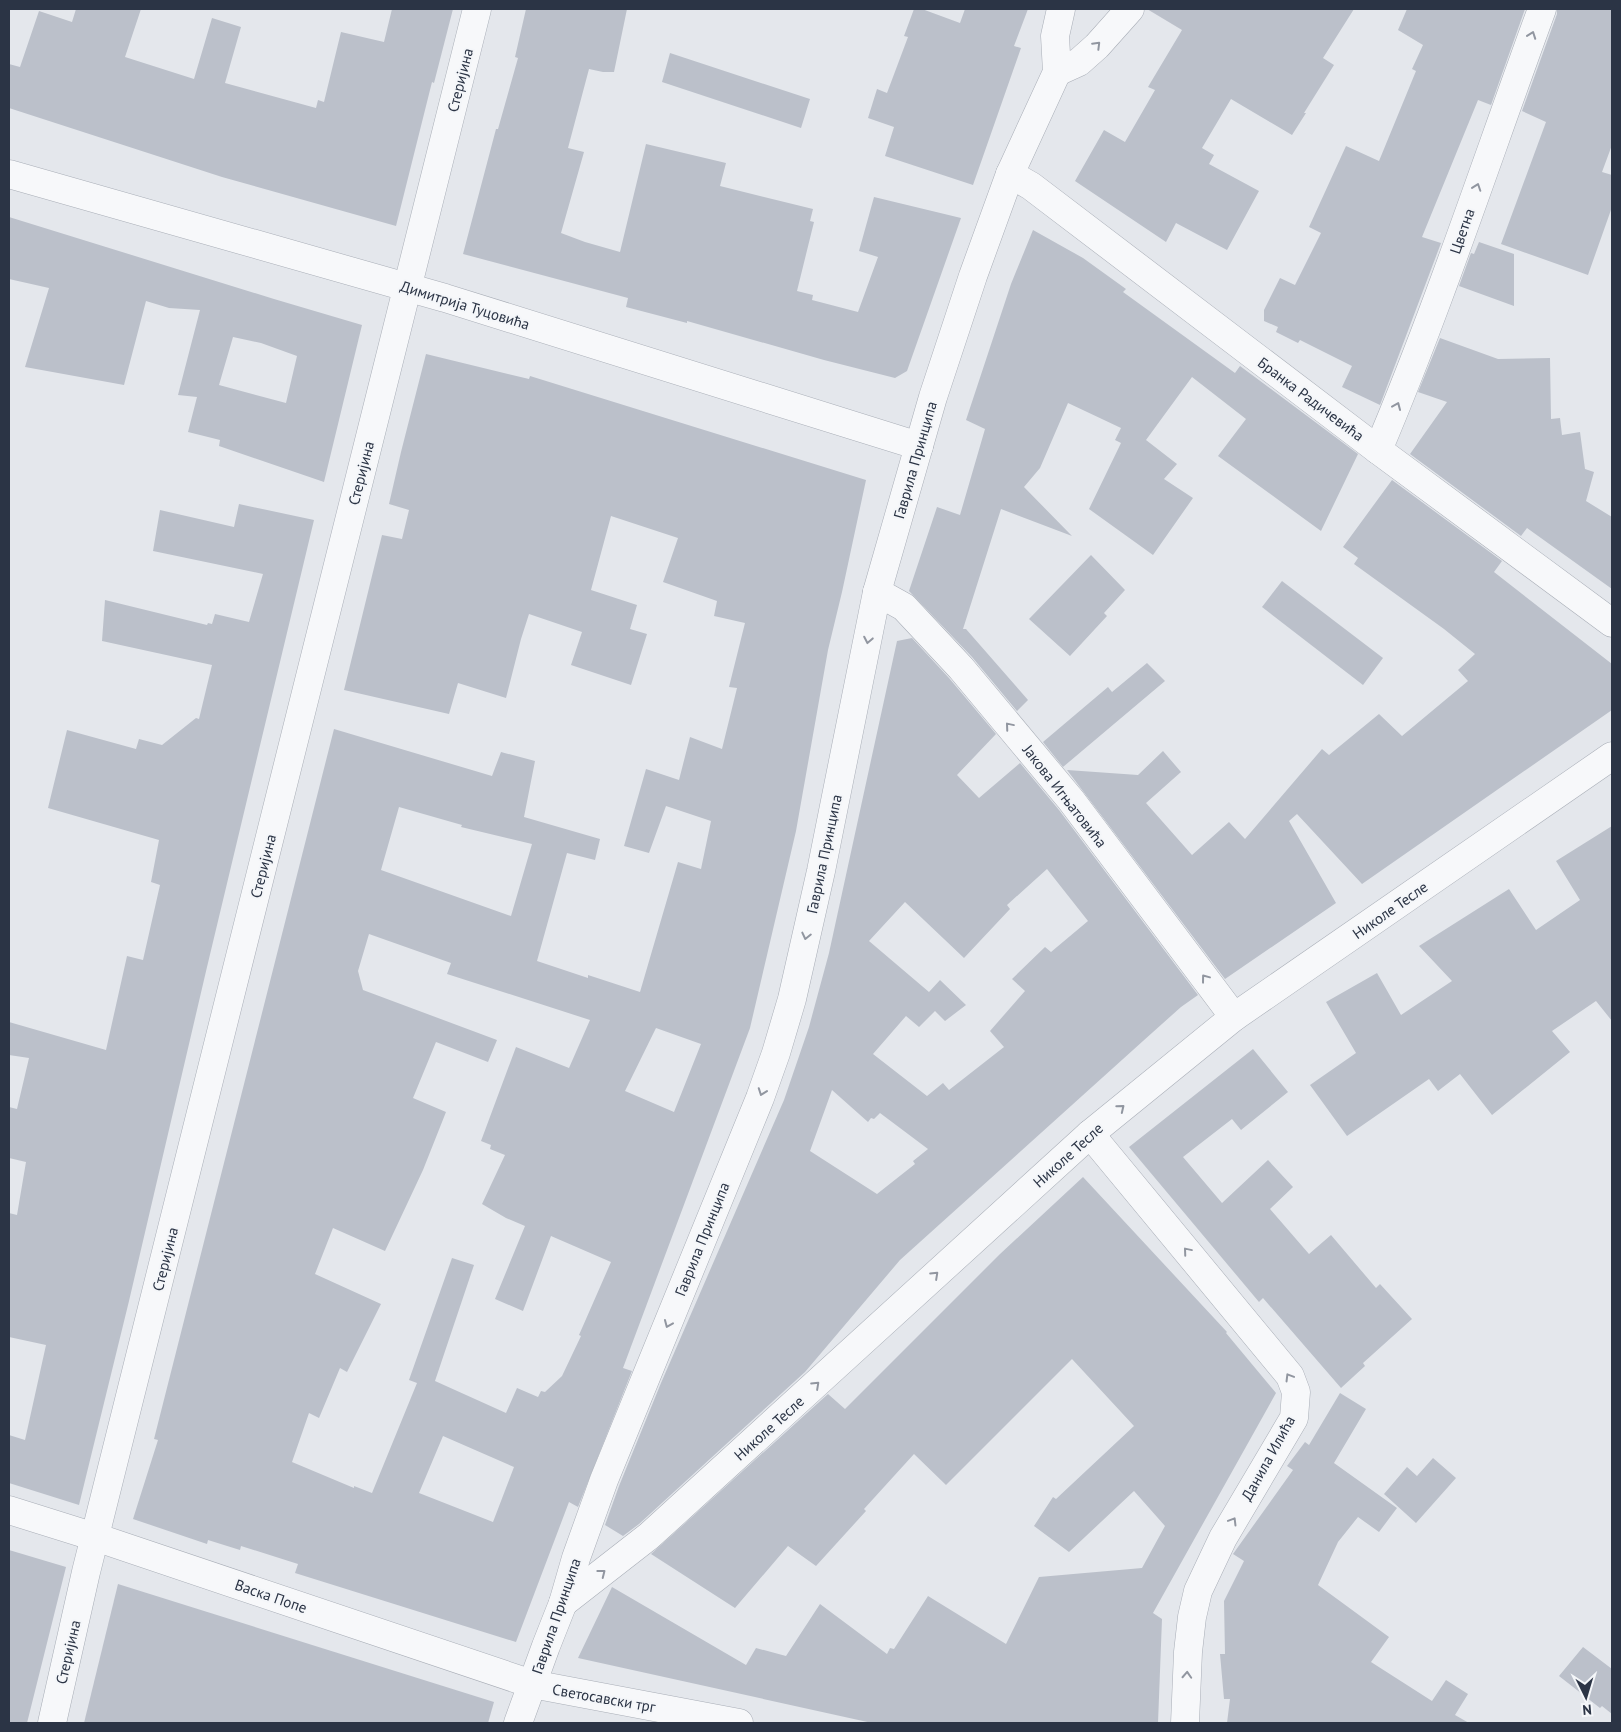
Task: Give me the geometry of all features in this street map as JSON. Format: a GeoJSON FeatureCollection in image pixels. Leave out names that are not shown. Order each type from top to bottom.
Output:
{"type":"FeatureCollection","features":[{"type":"Feature","properties":{"kind":"street","name":"Стеријина"},"geometry":{"type":"LineString","coordinates":[[52,1723],[95,1537],[477,9]]}},
{"type":"Feature","properties":{"kind":"street","name":"Гаврила Принципа"},"geometry":{"type":"LineString","coordinates":[[532,1684],[563,1604],[576,1558],[604,1480],[760,1098],[776,1053],[792,999],[821,871],[877,592],[919,446],[973,276],[1010,174],[1057,72],[1055,36],[1061,9]]}},
{"type":"Feature","properties":{"kind":"street"},"geometry":{"type":"LineString","coordinates":[[1057,72],[1079,62],[1130,9]]}},
{"type":"Feature","properties":{"kind":"street","name":"Цветна"},"geometry":{"type":"LineString","coordinates":[[1378,450],[1433,313],[1542,9]]}},
{"type":"Feature","properties":{"kind":"street","name":"Димитрија Туцовића"},"geometry":{"type":"LineString","coordinates":[[9,174],[454,301],[919,446]]}},
{"type":"Feature","properties":{"kind":"street","name":"Бранка Радичевића"},"geometry":{"type":"LineString","coordinates":[[1010,174],[1031,186],[1378,450],[1612,623]]}},
{"type":"Feature","properties":{"kind":"street","name":"Јакова Игњатовића"},"geometry":{"type":"LineString","coordinates":[[877,592],[904,607],[961,668],[1071,800],[1234,1017]]}},
{"type":"Feature","properties":{"kind":"street","name":"Николе Тесле"},"geometry":{"type":"LineString","coordinates":[[563,1604],[649,1536],[1090,1134],[1234,1017],[1612,756]]}},
{"type":"Feature","properties":{"kind":"street","name":"Данила Илића"},"geometry":{"type":"LineString","coordinates":[[1090,1134],[1290,1376],[1296,1392],[1294,1418],[1223,1538],[1198,1591],[1192,1617],[1188,1652],[1185,1723]]}},
{"type":"Feature","properties":{"kind":"street","name":"Васка Попе"},"geometry":{"type":"LineString","coordinates":[[9,1510],[95,1537],[532,1684]]}},
{"type":"Feature","properties":{"kind":"street","name":"Светосавски трг"},"geometry":{"type":"LineString","coordinates":[[518,1723],[532,1684],[739,1723]]}},
{"type":"Feature","properties":{"kind":"building"},"geometry":{"type":"Polygon","coordinates":[[[76,9],[141,9],[125,57],[194,79],[212,18],[241,27],[225,83],[316,108],[318,100],[324,102],[341,32],[384,42],[392,9],[453,9],[434,83],[432,82],[396,226],[222,177],[9,108],[9,64],[20,67],[39,11],[72,22],[76,9]]]}},
{"type":"Feature","properties":{"kind":"building"},"geometry":{"type":"Polygon","coordinates":[[[526,9],[627,9],[614,72],[589,69],[568,148],[584,152],[561,233],[620,252],[646,144],[726,163],[720,186],[813,209],[810,221],[814,222],[797,291],[813,295],[812,300],[858,312],[878,257],[859,251],[874,197],[961,218],[907,371],[895,378],[824,360],[687,321],[687,323],[626,307],[628,298],[463,254],[496,129],[498,129],[518,58],[515,57],[526,9]]]}},
{"type":"Feature","properties":{"kind":"building"},"geometry":{"type":"Polygon","coordinates":[[[914,9],[922,9],[960,23],[965,9],[1028,9],[1014,46],[1021,48],[973,185],[885,156],[894,127],[868,118],[877,89],[887,93],[908,37],[904,36],[914,9]]]}},
{"type":"Feature","properties":{"kind":"building"},"geometry":{"type":"Polygon","coordinates":[[[1147,9],[1354,9],[1323,58],[1334,65],[1292,135],[1231,99],[1202,148],[1214,155],[1209,164],[1259,191],[1227,250],[1176,223],[1166,242],[1075,181],[1104,130],[1125,142],[1155,90],[1148,87],[1182,30],[1147,9]]]}},
{"type":"Feature","properties":{"kind":"building"},"geometry":{"type":"Polygon","coordinates":[[[1407,9],[1525,9],[1491,105],[1478,100],[1422,237],[1441,243],[1380,405],[1342,387],[1352,366],[1300,340],[1298,343],[1276,332],[1278,327],[1264,321],[1264,310],[1280,278],[1295,285],[1321,233],[1309,227],[1346,146],[1379,161],[1416,71],[1412,69],[1423,45],[1398,30],[1407,9]]]}},
{"type":"Feature","properties":{"kind":"building"},"geometry":{"type":"Polygon","coordinates":[[[1557,9],[1612,9],[1612,145],[1602,172],[1612,175],[1612,207],[1588,275],[1501,244],[1546,122],[1522,111],[1557,14],[1557,9]]]}},
{"type":"Feature","properties":{"kind":"building"},"geometry":{"type":"Polygon","coordinates":[[[670,53],[810,99],[801,128],[662,82],[670,53]]]}},
{"type":"Feature","properties":{"kind":"building"},"geometry":{"type":"Polygon","coordinates":[[[9,217],[362,325],[324,482],[219,446],[220,440],[188,432],[197,397],[178,395],[200,310],[169,308],[146,301],[124,385],[25,367],[49,288],[9,279],[9,217]],[[233,337],[219,385],[286,403],[297,356],[261,343],[233,337]]]}},
{"type":"Feature","properties":{"kind":"building"},"geometry":{"type":"Polygon","coordinates":[[[1033,230],[1083,258],[1126,289],[1123,292],[1235,373],[1240,366],[1358,454],[1321,531],[1218,456],[1246,419],[1192,377],[1146,440],[1177,464],[1164,479],[1193,498],[1153,555],[1089,509],[1121,443],[1115,440],[1121,428],[1068,403],[1040,468],[1024,487],[1072,536],[1001,509],[963,629],[966,629],[1028,700],[1017,711],[972,657],[909,591],[937,507],[960,515],[985,429],[966,420],[1011,284],[1033,230]]]}},
{"type":"Feature","properties":{"kind":"building"},"geometry":{"type":"Polygon","coordinates":[[[1479,242],[1514,254],[1514,306],[1459,286],[1471,253],[1474,254],[1479,242]]]}},
{"type":"Feature","properties":{"kind":"building"},"geometry":{"type":"Polygon","coordinates":[[[1440,338],[1498,359],[1550,358],[1551,419],[1560,418],[1562,435],[1580,432],[1585,469],[1594,472],[1586,501],[1612,517],[1612,589],[1527,528],[1521,536],[1410,454],[1447,402],[1418,392],[1440,338]]]}},
{"type":"Feature","properties":{"kind":"building"},"geometry":{"type":"Polygon","coordinates":[[[426,354],[529,379],[530,376],[866,480],[828,650],[796,831],[750,1028],[623,1368],[632,1371],[578,1507],[569,1502],[516,1642],[295,1573],[298,1564],[241,1546],[240,1550],[208,1540],[207,1544],[133,1519],[158,1440],[154,1439],[334,729],[492,776],[501,752],[535,761],[524,817],[600,839],[595,860],[567,853],[537,961],[588,978],[588,975],[640,992],[678,862],[701,869],[711,821],[666,806],[649,853],[624,846],[646,769],[679,780],[690,737],[722,749],[737,688],[729,687],[745,623],[714,616],[717,601],[663,582],[678,538],[611,516],[591,590],[637,605],[630,629],[647,634],[631,685],[571,665],[582,632],[529,614],[506,698],[458,683],[449,714],[344,690],[382,535],[402,539],[409,510],[389,504],[426,354]],[[399,807],[381,870],[511,916],[532,844],[461,827],[462,825],[399,807]],[[369,934],[358,971],[363,990],[497,1040],[488,1062],[436,1042],[413,1098],[446,1112],[423,1170],[385,1251],[333,1228],[315,1274],[381,1304],[347,1372],[340,1368],[319,1418],[309,1413],[292,1462],[354,1488],[354,1486],[372,1493],[417,1383],[409,1380],[452,1258],[474,1265],[435,1381],[506,1413],[517,1388],[538,1397],[541,1391],[545,1392],[562,1376],[581,1336],[579,1335],[611,1262],[551,1236],[523,1311],[495,1299],[525,1226],[506,1218],[482,1204],[505,1155],[490,1149],[491,1145],[481,1141],[516,1047],[569,1068],[590,1020],[447,974],[451,963],[369,934]],[[656,1028],[625,1091],[674,1112],[701,1044],[656,1028]],[[443,1436],[419,1493],[493,1522],[514,1467],[443,1436]]]}},
{"type":"Feature","properties":{"kind":"building"},"geometry":{"type":"Polygon","coordinates":[[[1392,480],[1502,561],[1494,572],[1612,664],[1612,710],[1362,884],[1297,814],[1289,821],[1336,903],[1225,979],[1067,770],[1138,775],[1163,751],[1181,772],[1146,803],[1192,855],[1229,822],[1245,839],[1322,749],[1329,755],[1379,714],[1402,736],[1468,681],[1458,670],[1475,654],[1444,629],[1354,564],[1358,558],[1343,547],[1392,480]]]}},
{"type":"Feature","properties":{"kind":"building"},"geometry":{"type":"Polygon","coordinates":[[[239,504],[314,520],[79,1505],[9,1483],[9,1435],[25,1440],[46,1345],[9,1337],[9,1213],[17,1215],[26,1162],[9,1158],[9,1107],[17,1109],[29,1058],[9,1055],[9,1022],[106,1050],[127,956],[143,960],[160,885],[151,882],[159,840],[48,808],[67,730],[136,749],[139,739],[162,745],[196,718],[199,719],[212,665],[102,641],[105,600],[207,625],[208,623],[212,624],[215,614],[249,622],[263,574],[153,551],[160,510],[234,527],[239,504]]]}},
{"type":"Feature","properties":{"kind":"building"},"geometry":{"type":"Polygon","coordinates":[[[1091,555],[1125,590],[1104,613],[1107,616],[1070,656],[1029,619],[1091,555]]]}},
{"type":"Feature","properties":{"kind":"building"},"geometry":{"type":"Polygon","coordinates":[[[1282,581],[1383,658],[1363,685],[1262,607],[1282,581]]]}},
{"type":"Feature","properties":{"kind":"building"},"geometry":{"type":"Polygon","coordinates":[[[912,638],[949,678],[996,734],[957,775],[979,798],[1020,763],[1059,810],[1198,995],[1181,1007],[900,1260],[805,1372],[639,1524],[623,1536],[605,1525],[619,1486],[661,1383],[784,1100],[809,1027],[829,953],[897,641],[912,638]],[[1047,869],[1007,905],[1010,909],[964,958],[905,902],[869,941],[929,992],[940,980],[966,1005],[945,1021],[935,1011],[919,1027],[906,1016],[873,1054],[927,1096],[943,1083],[949,1090],[1004,1047],[990,1031],[1025,991],[1012,979],[1045,947],[1051,952],[1088,921],[1047,869]],[[832,1090],[810,1151],[877,1194],[915,1164],[913,1161],[928,1149],[880,1113],[868,1122],[832,1090]]]}},
{"type":"Feature","properties":{"kind":"building"},"geometry":{"type":"Polygon","coordinates":[[[1147,663],[1165,681],[1063,767],[1043,742],[1108,687],[1112,692],[1147,663]]]}},
{"type":"Feature","properties":{"kind":"building"},"geometry":{"type":"Polygon","coordinates":[[[1612,826],[1612,1021],[1596,1001],[1552,1031],[1570,1052],[1492,1115],[1460,1074],[1438,1091],[1429,1079],[1347,1136],[1310,1085],[1356,1053],[1326,1002],[1377,973],[1401,1015],[1452,981],[1419,946],[1509,889],[1536,930],[1580,900],[1556,861],[1612,826]]]}},
{"type":"Feature","properties":{"kind":"building"},"geometry":{"type":"Polygon","coordinates":[[[1253,1049],[1288,1092],[1241,1130],[1232,1119],[1183,1157],[1222,1203],[1268,1160],[1293,1187],[1270,1209],[1309,1254],[1331,1235],[1376,1288],[1380,1284],[1412,1319],[1363,1363],[1365,1366],[1341,1388],[1263,1298],[1259,1302],[1129,1147],[1253,1049]]]}},
{"type":"Feature","properties":{"kind":"building"},"geometry":{"type":"Polygon","coordinates":[[[1083,1177],[1227,1332],[1276,1393],[1153,1613],[1162,1619],[1158,1723],[872,1723],[578,1658],[612,1587],[746,1665],[756,1648],[786,1656],[820,1604],[887,1654],[890,1648],[894,1649],[928,1596],[1006,1644],[1039,1577],[1142,1568],[1165,1526],[1134,1491],[1069,1552],[1034,1526],[1053,1497],[1056,1499],[1134,1426],[1072,1359],[946,1485],[914,1454],[816,1566],[788,1546],[735,1608],[651,1554],[828,1394],[845,1409],[1000,1254],[1083,1177]]]}},
{"type":"Feature","properties":{"kind":"building"},"geometry":{"type":"Polygon","coordinates":[[[1340,1393],[1366,1409],[1334,1463],[1397,1508],[1379,1532],[1358,1517],[1338,1542],[1318,1585],[1389,1637],[1371,1662],[1432,1701],[1446,1680],[1468,1694],[1455,1715],[1469,1723],[1227,1723],[1230,1699],[1224,1699],[1220,1654],[1225,1654],[1224,1601],[1244,1561],[1233,1554],[1293,1470],[1287,1466],[1305,1442],[1309,1445],[1340,1393]]]}},
{"type":"Feature","properties":{"kind":"building"},"geometry":{"type":"Polygon","coordinates":[[[1433,1458],[1456,1478],[1416,1523],[1384,1494],[1407,1467],[1417,1476],[1433,1458]]]}},
{"type":"Feature","properties":{"kind":"building"},"geometry":{"type":"Polygon","coordinates":[[[9,1550],[66,1567],[27,1723],[9,1723],[9,1550]]]}},
{"type":"Feature","properties":{"kind":"building"},"geometry":{"type":"Polygon","coordinates":[[[118,1584],[494,1702],[488,1723],[84,1723],[118,1584]]]}},
{"type":"Feature","properties":{"kind":"building"},"geometry":{"type":"Polygon","coordinates":[[[1583,1647],[1612,1669],[1612,1714],[1602,1706],[1600,1708],[1559,1676],[1583,1647]]]}}]}
